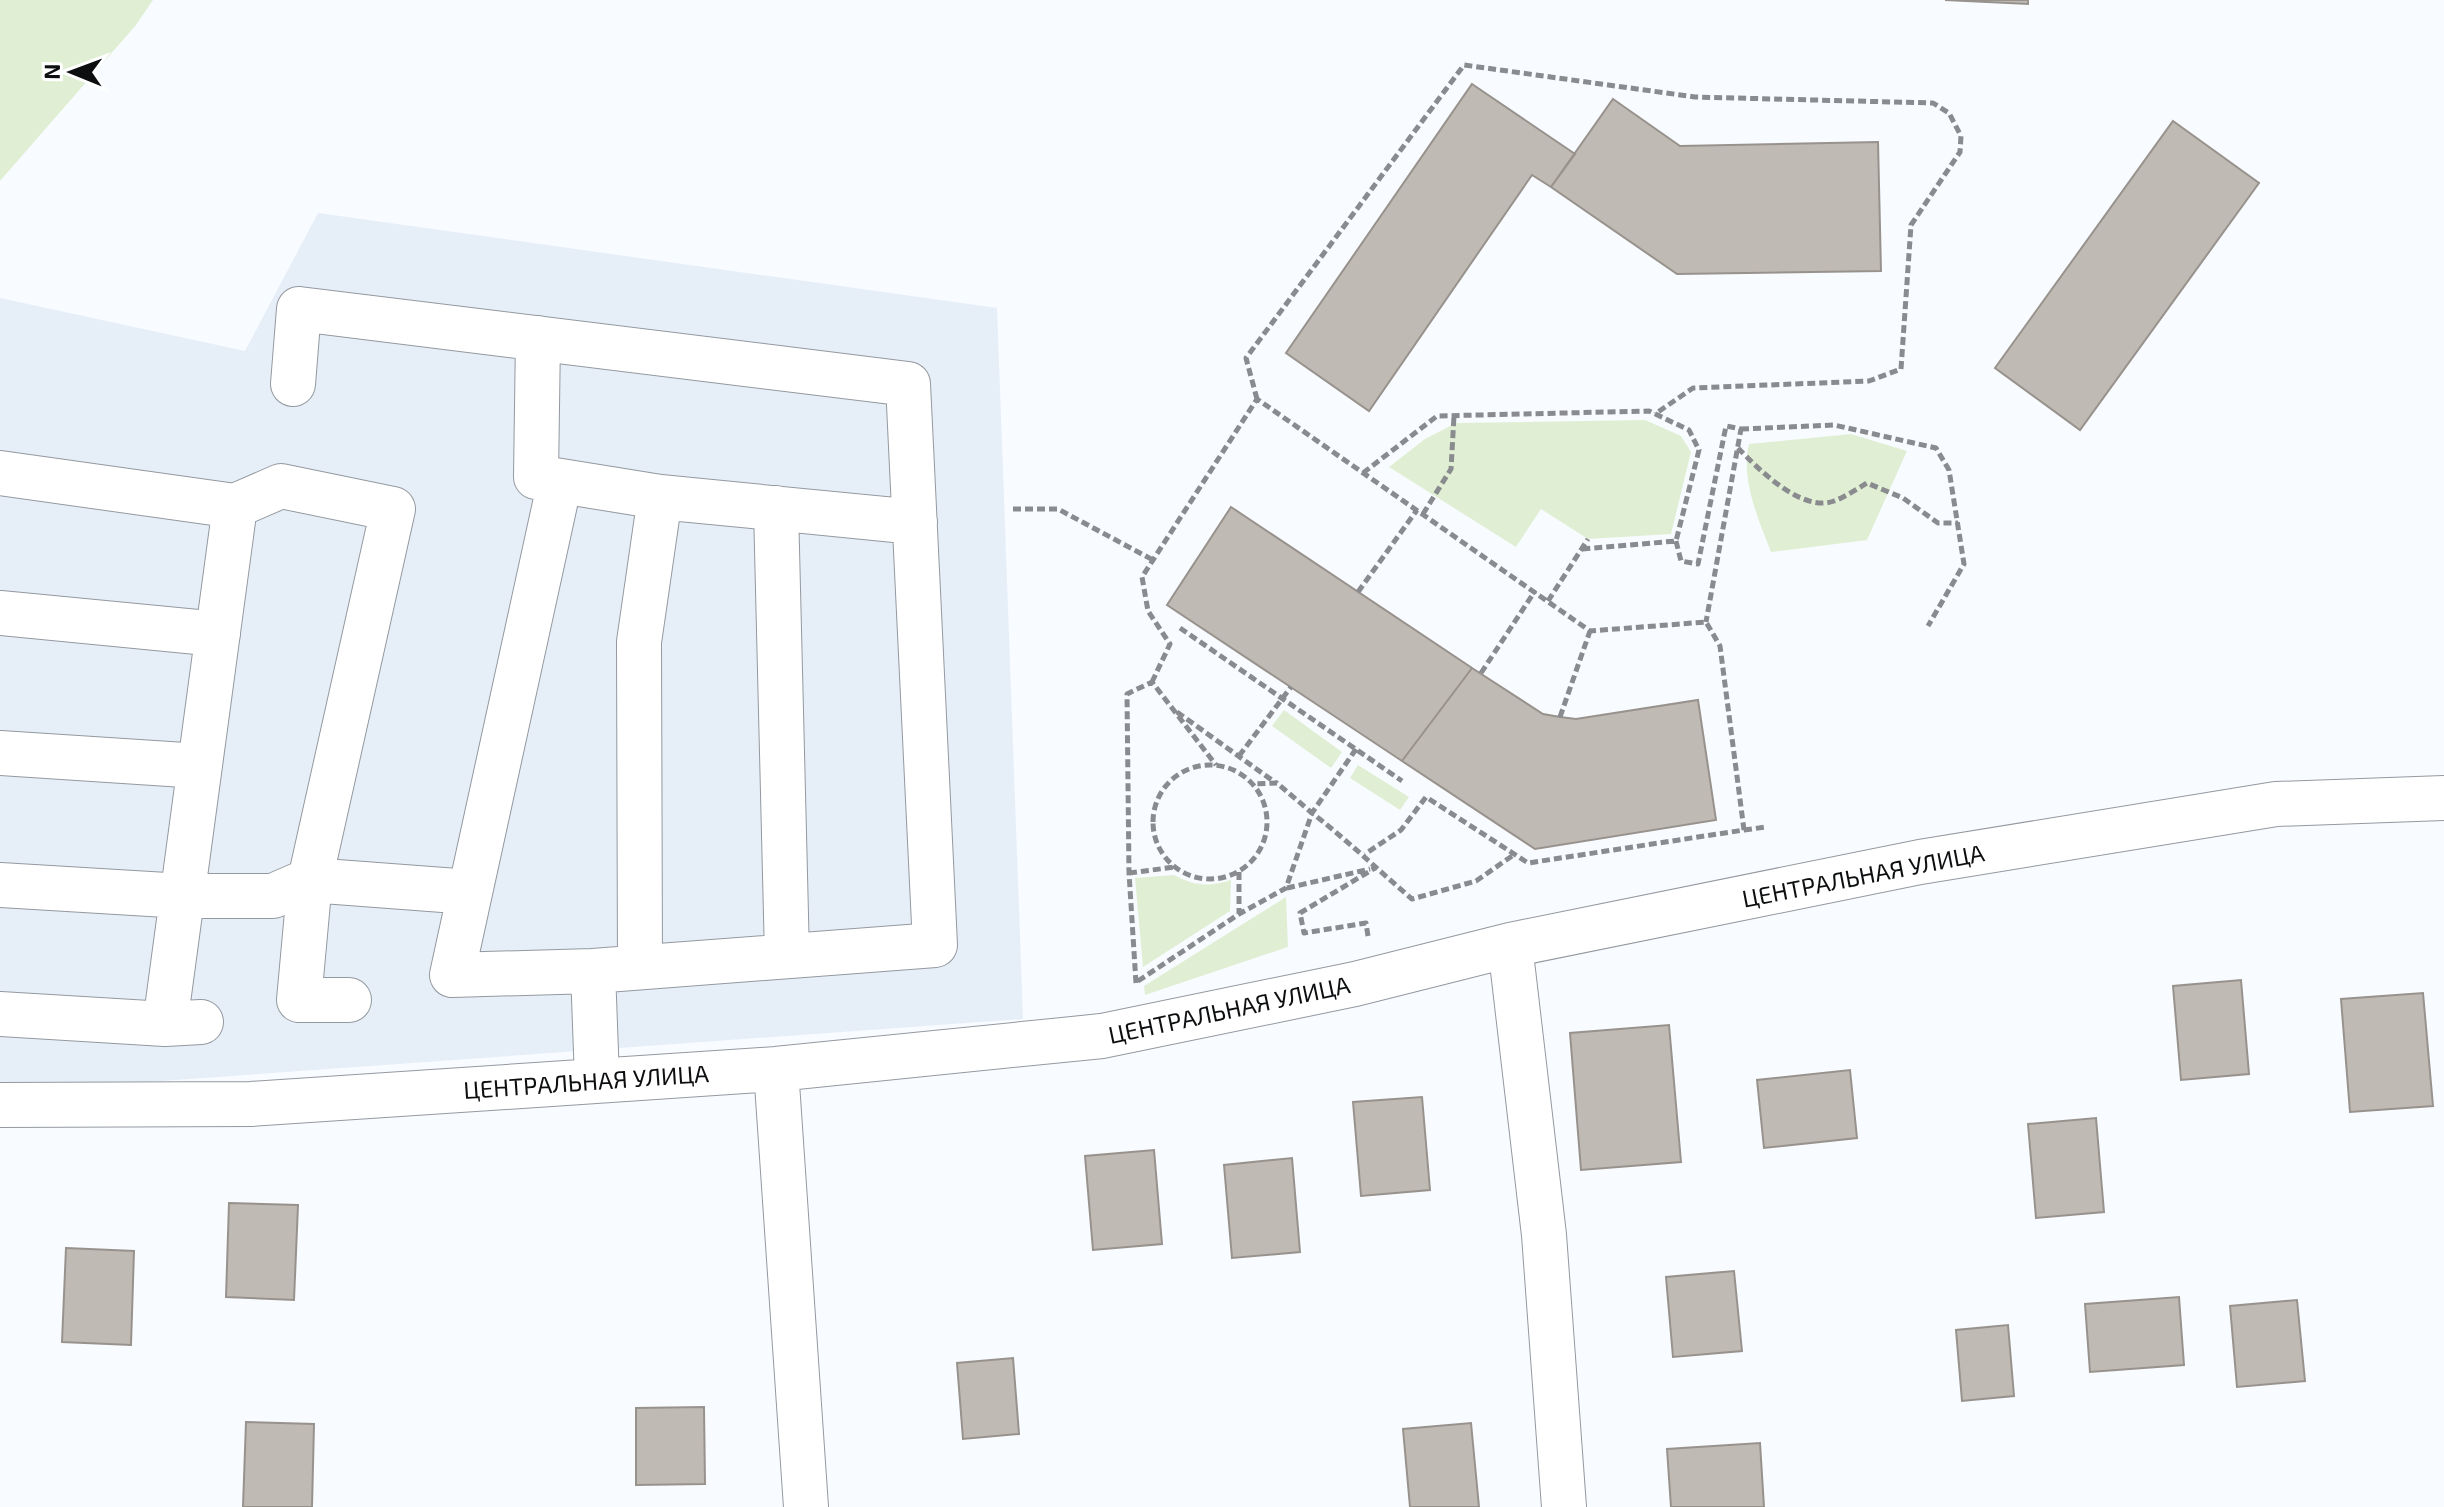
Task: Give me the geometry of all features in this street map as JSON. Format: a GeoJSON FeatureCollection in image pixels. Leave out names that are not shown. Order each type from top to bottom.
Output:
{"type":"FeatureCollection","features":[{"type":"Feature","properties":{"kind":"street"},"geometry":{"type":"LineString","coordinates":[[293,384],[299,309],[908,384],[935,945],[593,971],[452,975],[560,481]]}},
{"type":"Feature","properties":{"kind":"street"},"geometry":{"type":"LineString","coordinates":[[538,338],[536,477],[660,497],[915,522]]}},
{"type":"Feature","properties":{"kind":"street"},"geometry":{"type":"LineString","coordinates":[[0,473],[235,506],[281,486],[393,509],[310,880],[299,1000],[349,1000]]}},
{"type":"Feature","properties":{"kind":"street"},"geometry":{"type":"LineString","coordinates":[[640,967],[639,642],[660,497]]}},
{"type":"Feature","properties":{"kind":"street"},"geometry":{"type":"LineString","coordinates":[[0,1014],[183,1023],[183,896],[235,506]]}},
{"type":"Feature","properties":{"kind":"street"},"geometry":{"type":"LineString","coordinates":[[776,508],[787,956]]}},
{"type":"Feature","properties":{"kind":"street"},"geometry":{"type":"LineString","coordinates":[[0,613],[218,634]]}},
{"type":"Feature","properties":{"kind":"street"},"geometry":{"type":"LineString","coordinates":[[0,753],[200,766]]}},
{"type":"Feature","properties":{"kind":"street","name":"ЦЕНТРАЛЬНАЯ УЛИЦА"},"geometry":{"type":"LineString","coordinates":[[0,1105],[251,1104],[776,1069],[1102,1036],[1355,984],[1510,945],[1920,862],[2276,804],[2444,798]]}},
{"type":"Feature","properties":{"kind":"street"},"geometry":{"type":"LineString","coordinates":[[0,885],[183,896],[273,896],[310,880],[470,892]]}},
{"type":"Feature","properties":{"kind":"street"},"geometry":{"type":"LineString","coordinates":[[1510,945],[1544,1235],[1564,1507]]}},
{"type":"Feature","properties":{"kind":"street"},"geometry":{"type":"LineString","coordinates":[[593,971],[597,1079]]}},
{"type":"Feature","properties":{"kind":"street"},"geometry":{"type":"LineString","coordinates":[[776,1069],[806,1507]]}},
{"type":"Feature","properties":{"kind":"path"},"geometry":{"type":"LineString","coordinates":[[1655,414],[1693,388],[1869,381],[1901,369],[1911,225],[1960,152],[1961,136],[1949,113],[1933,103],[1695,97],[1464,65],[1246,358],[1257,399],[1590,631],[1706,622]]}},
{"type":"Feature","properties":{"kind":"path"},"geometry":{"type":"LineString","coordinates":[[1139,1029],[1129,873],[1127,694],[1152,682],[1170,644],[1148,611],[1142,577],[1257,399]]}},
{"type":"Feature","properties":{"kind":"path"},"geometry":{"type":"LineString","coordinates":[[1363,473],[1437,416],[1649,411],[1689,430],[1699,450],[1676,541],[1681,561],[1698,564],[1726,426],[1741,429],[1834,425],[1936,448],[1949,470],[1964,564],[1928,626]]}},
{"type":"Feature","properties":{"kind":"path"},"geometry":{"type":"LineString","coordinates":[[1358,592],[1451,469],[1454,416]]}},
{"type":"Feature","properties":{"kind":"path"},"geometry":{"type":"LineString","coordinates":[[1741,429],[1706,622],[1720,646],[1744,830]]}},
{"type":"Feature","properties":{"kind":"path"},"geometry":{"type":"LineString","coordinates":[[1738,448],[1792,492],[1811,502],[1832,502],[1867,483],[1903,498],[1938,523],[1958,523]]}},
{"type":"Feature","properties":{"kind":"path"},"geometry":{"type":"LineString","coordinates":[[1013,509],[1058,509],[1153,560]]}},
{"type":"Feature","properties":{"kind":"path"},"geometry":{"type":"LineString","coordinates":[[1548,601],[1588,539]]}},
{"type":"Feature","properties":{"kind":"path"},"geometry":{"type":"LineString","coordinates":[[1582,549],[1676,541]]}},
{"type":"Feature","properties":{"kind":"path"},"geometry":{"type":"LineString","coordinates":[[1481,673],[1535,591]]}},
{"type":"Feature","properties":{"kind":"path"},"geometry":{"type":"LineString","coordinates":[[1180,628],[1283,696],[1402,781]]}},
{"type":"Feature","properties":{"kind":"path"},"geometry":{"type":"LineString","coordinates":[[1560,717],[1590,631]]}},
{"type":"Feature","properties":{"kind":"path"},"geometry":{"type":"LineString","coordinates":[[1152,682],[1216,765],[1242,775],[1253,784],[1267,814],[1262,847],[1239,872],[1213,879],[1200,878],[1175,867],[1156,841],[1154,809],[1161,793],[1184,771],[1216,765]]}},
{"type":"Feature","properties":{"kind":"path"},"geometry":{"type":"LineString","coordinates":[[1239,756],[1291,687]]}},
{"type":"Feature","properties":{"kind":"path"},"geometry":{"type":"LineString","coordinates":[[1173,709],[1277,783],[1365,854],[1375,868],[1412,899],[1476,881],[1512,856]]}},
{"type":"Feature","properties":{"kind":"path"},"geometry":{"type":"LineString","coordinates":[[1286,888],[1312,813],[1356,749]]}},
{"type":"Feature","properties":{"kind":"path"},"geometry":{"type":"LineString","coordinates":[[1253,784],[1277,783]]}},
{"type":"Feature","properties":{"kind":"path"},"geometry":{"type":"LineString","coordinates":[[1365,854],[1401,830],[1426,797],[1512,856],[1528,863],[1766,827]]}},
{"type":"Feature","properties":{"kind":"path"},"geometry":{"type":"LineString","coordinates":[[1129,873],[1175,867]]}},
{"type":"Feature","properties":{"kind":"path"},"geometry":{"type":"LineString","coordinates":[[1136,983],[1239,914],[1286,888],[1375,868]]}},
{"type":"Feature","properties":{"kind":"path"},"geometry":{"type":"LineString","coordinates":[[1368,937],[1366,923],[1304,933],[1300,913],[1375,868]]}},
{"type":"Feature","properties":{"kind":"path"},"geometry":{"type":"LineString","coordinates":[[1239,872],[1239,914]]}},
{"type":"Feature","properties":{"kind":"shaded area"},"geometry":{"type":"Polygon","coordinates":[[[318,213],[997,308],[1023,1019],[119,1084],[0,1085],[0,298],[245,351],[318,213]]]}},
{"type":"Feature","properties":{"kind":"green space"},"geometry":{"type":"Polygon","coordinates":[[[0,0],[153,0],[136,25],[0,181],[0,0]]]}},
{"type":"Feature","properties":{"kind":"green space"},"geometry":{"type":"Polygon","coordinates":[[[1645,420],[1681,436],[1691,452],[1671,534],[1588,539],[1541,509],[1516,547],[1389,467],[1425,439],[1456,423],[1645,420]]]}},
{"type":"Feature","properties":{"kind":"green space"},"geometry":{"type":"Polygon","coordinates":[[[1851,434],[1907,451],[1867,540],[1771,552],[1749,485],[1749,444],[1851,434]]]}},
{"type":"Feature","properties":{"kind":"green space"},"geometry":{"type":"Polygon","coordinates":[[[1284,710],[1342,752],[1331,768],[1272,726],[1284,710]]]}},
{"type":"Feature","properties":{"kind":"green space"},"geometry":{"type":"Polygon","coordinates":[[[1358,765],[1409,797],[1400,810],[1350,778],[1358,765]]]}},
{"type":"Feature","properties":{"kind":"green space"},"geometry":{"type":"Polygon","coordinates":[[[1174,875],[1202,884],[1231,880],[1230,911],[1143,967],[1135,878],[1174,875]]]}},
{"type":"Feature","properties":{"kind":"green space"},"geometry":{"type":"Polygon","coordinates":[[[1286,897],[1288,947],[1145,995],[1144,986],[1286,897]]]}},
{"type":"Feature","properties":{"kind":"building"},"geometry":{"type":"Polygon","coordinates":[[[1945,0],[2028,0],[2028,4],[1945,0]]]}},
{"type":"Feature","properties":{"kind":"building"},"geometry":{"type":"Polygon","coordinates":[[[1472,84],[1575,154],[1551,187],[1532,175],[1369,411],[1286,353],[1472,84]]]}},
{"type":"Feature","properties":{"kind":"building"},"geometry":{"type":"Polygon","coordinates":[[[1613,99],[1680,146],[1878,142],[1881,271],[1677,274],[1551,187],[1613,99]]]}},
{"type":"Feature","properties":{"kind":"building"},"geometry":{"type":"Polygon","coordinates":[[[2173,121],[2259,183],[2080,430],[1995,368],[2173,121]]]}},
{"type":"Feature","properties":{"kind":"building"},"geometry":{"type":"Polygon","coordinates":[[[1231,507],[1472,668],[1402,761],[1167,605],[1231,507]]]}},
{"type":"Feature","properties":{"kind":"building"},"geometry":{"type":"Polygon","coordinates":[[[1472,668],[1543,714],[1560,717],[1576,719],[1698,700],[1716,820],[1535,849],[1402,761],[1472,668]]]}},
{"type":"Feature","properties":{"kind":"building"},"geometry":{"type":"Polygon","coordinates":[[[2241,980],[2249,1074],[2181,1080],[2173,986],[2241,980]]]}},
{"type":"Feature","properties":{"kind":"building"},"geometry":{"type":"Polygon","coordinates":[[[2423,993],[2433,1106],[2350,1112],[2341,999],[2423,993]]]}},
{"type":"Feature","properties":{"kind":"building"},"geometry":{"type":"Polygon","coordinates":[[[1669,1025],[1681,1162],[1581,1170],[1570,1033],[1669,1025]]]}},
{"type":"Feature","properties":{"kind":"building"},"geometry":{"type":"Polygon","coordinates":[[[1850,1070],[1857,1138],[1764,1148],[1757,1080],[1850,1070]]]}},
{"type":"Feature","properties":{"kind":"building"},"geometry":{"type":"Polygon","coordinates":[[[1422,1097],[1430,1190],[1361,1196],[1353,1102],[1422,1097]]]}},
{"type":"Feature","properties":{"kind":"building"},"geometry":{"type":"Polygon","coordinates":[[[2096,1118],[2104,1212],[2036,1218],[2028,1124],[2096,1118]]]}},
{"type":"Feature","properties":{"kind":"building"},"geometry":{"type":"Polygon","coordinates":[[[1154,1150],[1162,1244],[1093,1250],[1085,1156],[1154,1150]]]}},
{"type":"Feature","properties":{"kind":"building"},"geometry":{"type":"Polygon","coordinates":[[[1292,1158],[1300,1252],[1232,1258],[1224,1165],[1292,1158]]]}},
{"type":"Feature","properties":{"kind":"building"},"geometry":{"type":"Polygon","coordinates":[[[229,1203],[298,1205],[294,1300],[226,1297],[229,1203]]]}},
{"type":"Feature","properties":{"kind":"building"},"geometry":{"type":"Polygon","coordinates":[[[66,1248],[134,1251],[131,1345],[62,1342],[66,1248]]]}},
{"type":"Feature","properties":{"kind":"building"},"geometry":{"type":"Polygon","coordinates":[[[1734,1271],[1742,1351],[1673,1357],[1666,1277],[1734,1271]]]}},
{"type":"Feature","properties":{"kind":"building"},"geometry":{"type":"Polygon","coordinates":[[[2179,1297],[2184,1365],[2090,1372],[2085,1304],[2179,1297]]]}},
{"type":"Feature","properties":{"kind":"building"},"geometry":{"type":"Polygon","coordinates":[[[2297,1300],[2305,1381],[2237,1387],[2230,1306],[2297,1300]]]}},
{"type":"Feature","properties":{"kind":"building"},"geometry":{"type":"Polygon","coordinates":[[[2008,1325],[2014,1396],[1962,1401],[1956,1330],[2008,1325]]]}},
{"type":"Feature","properties":{"kind":"building"},"geometry":{"type":"Polygon","coordinates":[[[1013,1358],[1019,1434],[963,1439],[957,1363],[1013,1358]]]}},
{"type":"Feature","properties":{"kind":"building"},"geometry":{"type":"Polygon","coordinates":[[[704,1407],[705,1484],[636,1485],[636,1408],[704,1407]]]}},
{"type":"Feature","properties":{"kind":"building"},"geometry":{"type":"Polygon","coordinates":[[[246,1422],[314,1424],[312,1507],[243,1507],[246,1422]]]}},
{"type":"Feature","properties":{"kind":"building"},"geometry":{"type":"Polygon","coordinates":[[[1471,1423],[1479,1507],[1410,1507],[1403,1429],[1471,1423]]]}},
{"type":"Feature","properties":{"kind":"building"},"geometry":{"type":"Polygon","coordinates":[[[1760,1443],[1764,1507],[1671,1507],[1667,1449],[1760,1443]]]}}]}
